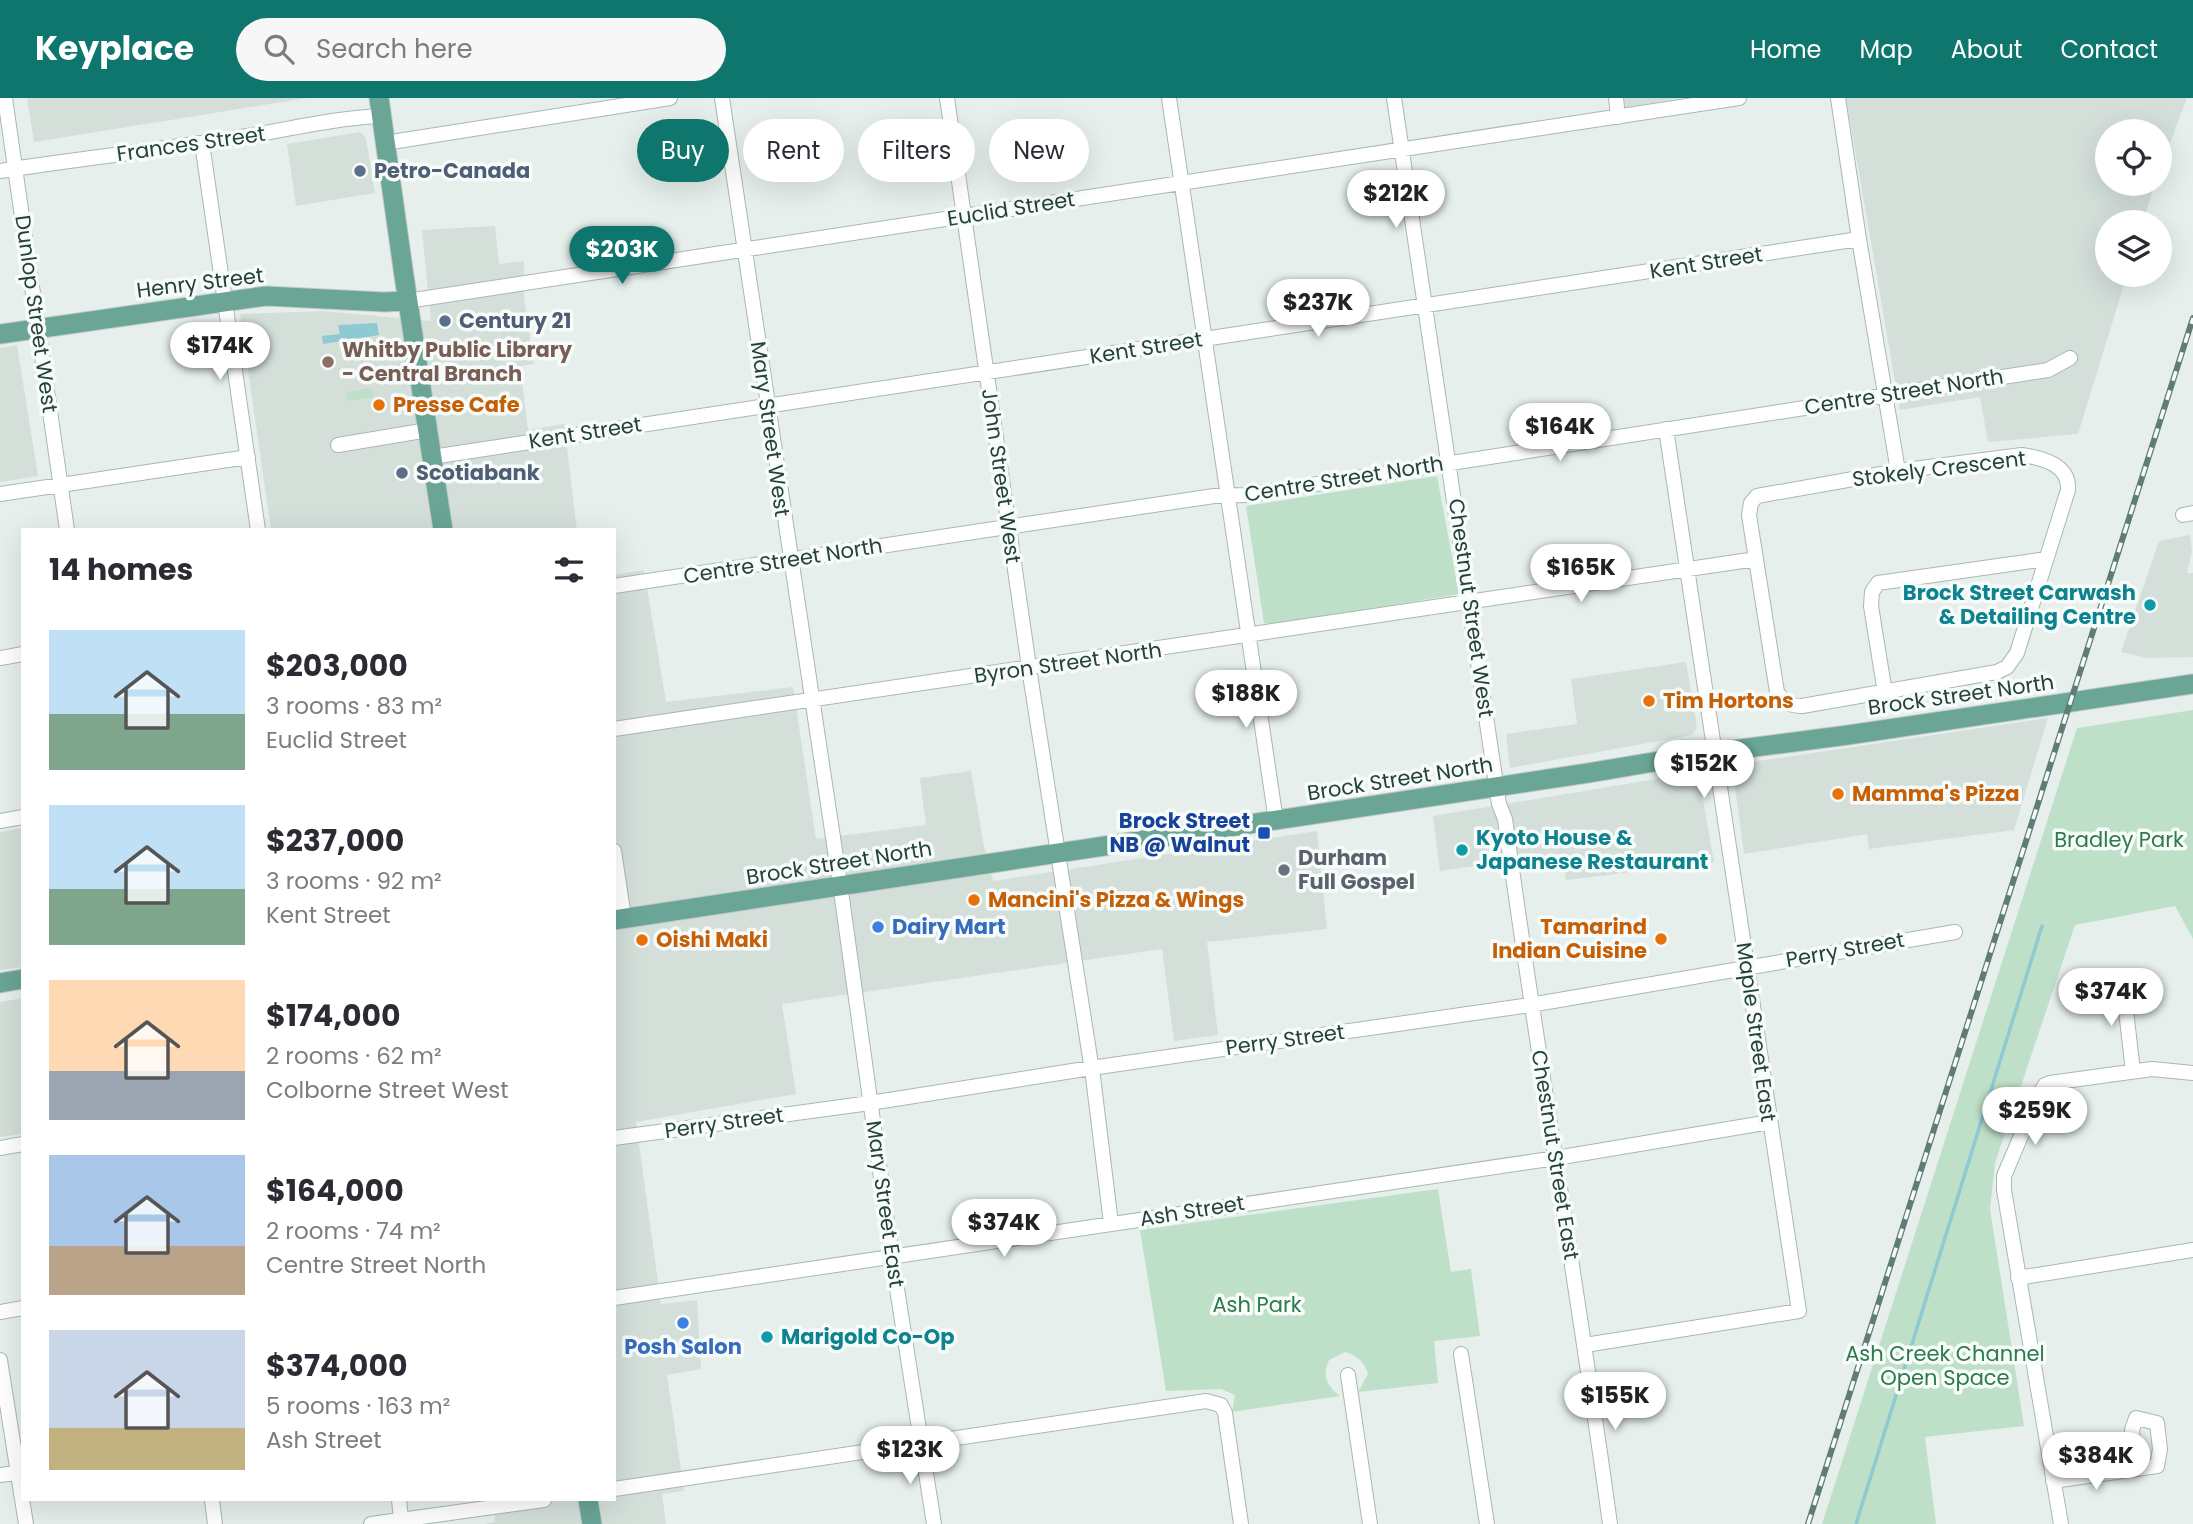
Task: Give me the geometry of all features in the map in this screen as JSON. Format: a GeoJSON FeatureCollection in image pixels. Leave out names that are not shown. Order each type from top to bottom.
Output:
{"type":"FeatureCollection","features":[{"type":"Feature","properties":{"kind":"main road"},"geometry":{"type":"LineString","coordinates":[[380,107],[443,528]]}},
{"type":"Feature","properties":{"kind":"main road","name":"Henry Street"},"geometry":{"type":"LineString","coordinates":[[0,334],[265,296],[407,301]]}},
{"type":"Feature","properties":{"kind":"main road","name":"Brock Street North"},"geometry":{"type":"LineString","coordinates":[[619,919],[839,884],[1276,821],[1714,752],[2193,684]]}},
{"type":"Feature","properties":{"kind":"main road"},"geometry":{"type":"LineString","coordinates":[[0,983],[21,979]]}},
{"type":"Feature","properties":{"kind":"main road"},"geometry":{"type":"LineString","coordinates":[[588,1501],[592,1524]]}},
{"type":"Feature","properties":{"kind":"street","name":"Dunlop Street West"},"geometry":{"type":"LineString","coordinates":[[5,98],[67,528]]}},
{"type":"Feature","properties":{"kind":"street"},"geometry":{"type":"LineString","coordinates":[[385,143],[670,98]]}},
{"type":"Feature","properties":{"kind":"street","name":"Mary Street West"},"geometry":{"type":"LineString","coordinates":[[722,98],[839,884]]}},
{"type":"Feature","properties":{"kind":"street","name":"John Street West"},"geometry":{"type":"LineString","coordinates":[[947,98],[1056,853],[1091,1068],[1111,1223]]}},
{"type":"Feature","properties":{"kind":"street"},"geometry":{"type":"LineString","coordinates":[[1169,98],[1276,821]]}},
{"type":"Feature","properties":{"kind":"street","name":"Chestnut Street West"},"geometry":{"type":"LineString","coordinates":[[1394,98],[1497,787]]}},
{"type":"Feature","properties":{"kind":"street"},"geometry":{"type":"LineString","coordinates":[[1616,98],[1618,117]]}},
{"type":"Feature","properties":{"kind":"street","name":"Euclid Street"},"geometry":{"type":"LineString","coordinates":[[407,301],[1739,98]]}},
{"type":"Feature","properties":{"kind":"street"},"geometry":{"type":"LineString","coordinates":[[1838,98],[1898,471]]}},
{"type":"Feature","properties":{"kind":"street","name":"Frances Street"},"geometry":{"type":"LineString","coordinates":[[0,171],[299,129],[380,107]]}},
{"type":"Feature","properties":{"kind":"street"},"geometry":{"type":"LineString","coordinates":[[202,143],[258,528]]}},
{"type":"Feature","properties":{"kind":"street","name":"Kent Street"},"geometry":{"type":"LineString","coordinates":[[432,457],[1859,239]]}},
{"type":"Feature","properties":{"kind":"street","name":"Centre Street North"},"geometry":{"type":"LineString","coordinates":[[616,586],[1885,396],[2048,370],[2070,358]]}},
{"type":"Feature","properties":{"kind":"street","name":"Maple Street East"},"geometry":{"type":"LineString","coordinates":[[1585,1345],[1799,1311],[1666,429]]}},
{"type":"Feature","properties":{"kind":"street"},"geometry":{"type":"LineString","coordinates":[[338,445],[428,430]]}},
{"type":"Feature","properties":{"kind":"street","name":"Stokely Crescent"},"geometry":{"type":"LineString","coordinates":[[2022,455],[2035,457],[2063,469],[2067,475],[2068,490],[2017,653],[2007,667],[1997,673],[1792,706],[1784,702],[1777,692],[1749,515],[1751,503],[1757,496],[1898,471],[2022,455]]}},
{"type":"Feature","properties":{"kind":"street"},"geometry":{"type":"LineString","coordinates":[[0,494],[248,457]]}},
{"type":"Feature","properties":{"kind":"street","name":"Byron Street North"},"geometry":{"type":"LineString","coordinates":[[616,729],[1756,559]]}},
{"type":"Feature","properties":{"kind":"street"},"geometry":{"type":"LineString","coordinates":[[1885,693],[1871,606],[1872,592],[1878,583],[2046,559]]}},
{"type":"Feature","properties":{"kind":"street"},"geometry":{"type":"LineString","coordinates":[[0,658],[21,654]]}},
{"type":"Feature","properties":{"kind":"street","name":"Chestnut Street East"},"geometry":{"type":"LineString","coordinates":[[1497,787],[1499,804],[1505,819],[1530,1005],[1585,1345],[1610,1524]]}},
{"type":"Feature","properties":{"kind":"street"},"geometry":{"type":"LineString","coordinates":[[0,821],[21,817]]}},
{"type":"Feature","properties":{"kind":"street"},"geometry":{"type":"LineString","coordinates":[[616,878],[619,919]]}},
{"type":"Feature","properties":{"kind":"street","name":"Mary Street East"},"geometry":{"type":"LineString","coordinates":[[839,884],[892,1257],[934,1524]]}},
{"type":"Feature","properties":{"kind":"street","name":"Perry Street"},"geometry":{"type":"LineString","coordinates":[[616,1139],[870,1104],[1091,1068],[1530,1005],[1955,932]]}},
{"type":"Feature","properties":{"kind":"street"},"geometry":{"type":"LineString","coordinates":[[2129,985],[2126,1011],[2133,1072]]}},
{"type":"Feature","properties":{"kind":"street"},"geometry":{"type":"LineString","coordinates":[[2061,1524],[2018,1278],[2004,1177],[2041,1090],[2050,1083],[2152,1069],[2193,1073]]}},
{"type":"Feature","properties":{"kind":"street","name":"Ash Street"},"geometry":{"type":"LineString","coordinates":[[616,1298],[1556,1158],[1770,1122]]}},
{"type":"Feature","properties":{"kind":"street"},"geometry":{"type":"LineString","coordinates":[[0,1148],[21,1144]]}},
{"type":"Feature","properties":{"kind":"street"},"geometry":{"type":"LineString","coordinates":[[2018,1278],[2193,1250]]}},
{"type":"Feature","properties":{"kind":"street"},"geometry":{"type":"LineString","coordinates":[[0,1312],[21,1308]]}},
{"type":"Feature","properties":{"kind":"street"},"geometry":{"type":"LineString","coordinates":[[1461,1354],[1487,1524]]}},
{"type":"Feature","properties":{"kind":"street"},"geometry":{"type":"LineString","coordinates":[[0,1360],[20,1472],[0,1475]]}},
{"type":"Feature","properties":{"kind":"street"},"geometry":{"type":"LineString","coordinates":[[1348,1375],[1370,1524]]}},
{"type":"Feature","properties":{"kind":"street"},"geometry":{"type":"LineString","coordinates":[[616,1489],[1206,1401],[1221,1405],[1225,1413],[1241,1524]]}},
{"type":"Feature","properties":{"kind":"street"},"geometry":{"type":"LineString","coordinates":[[2053,1480],[2135,1469]]}},
{"type":"Feature","properties":{"kind":"street"},"geometry":{"type":"LineString","coordinates":[[23,1501],[26,1524]]}},
{"type":"Feature","properties":{"kind":"street"},"geometry":{"type":"LineString","coordinates":[[212,1501],[215,1524]]}},
{"type":"Feature","properties":{"kind":"street"},"geometry":{"type":"LineString","coordinates":[[399,1501],[401,1519]]}},
{"type":"Feature","properties":{"kind":"street"},"geometry":{"type":"LineString","coordinates":[[371,1524],[536,1501]]}},
{"type":"Feature","properties":{"kind":"shaded area"},"geometry":{"type":"Polygon","coordinates":[[[27,98],[307,98],[34,142],[27,98]]]}},
{"type":"Feature","properties":{"kind":"shaded area"},"geometry":{"type":"Polygon","coordinates":[[[1624,98],[1679,98],[1625,108],[1624,98]]]}},
{"type":"Feature","properties":{"kind":"shaded area"},"geometry":{"type":"Polygon","coordinates":[[[1846,98],[2187,98],[2172,138],[2172,119],[2095,119],[2095,196],[2151,196],[2147,210],[2095,210],[2095,287],[2123,287],[2078,434],[1988,442],[1980,397],[1900,410],[1846,98]]]}},
{"type":"Feature","properties":{"kind":"shaded area"},"geometry":{"type":"Polygon","coordinates":[[[360,132],[366,138],[375,193],[296,206],[287,144],[360,132]]]}},
{"type":"Feature","properties":{"kind":"shaded area"},"geometry":{"type":"Polygon","coordinates":[[[495,226],[499,264],[524,261],[524,299],[534,364],[520,366],[528,430],[564,424],[577,528],[271,528],[240,314],[323,311],[431,321],[422,230],[495,226]]]}},
{"type":"Feature","properties":{"kind":"shaded area"},"geometry":{"type":"Polygon","coordinates":[[[17,345],[38,476],[0,482],[0,348],[17,345]]]}},
{"type":"Feature","properties":{"kind":"shaded area"},"geometry":{"type":"Polygon","coordinates":[[[2190,535],[2192,551],[2187,573],[2193,573],[2193,657],[2147,658],[2121,652],[2159,541],[2190,535]]]}},
{"type":"Feature","properties":{"kind":"shaded area"},"geometry":{"type":"Polygon","coordinates":[[[644,570],[666,702],[793,687],[816,839],[926,825],[920,778],[971,771],[984,847],[993,881],[1317,831],[1327,929],[1207,942],[1218,1035],[1174,1041],[1162,949],[782,1004],[796,1094],[636,1122],[661,1304],[697,1300],[701,1369],[667,1375],[684,1491],[662,1494],[666,1524],[484,1524],[495,1522],[494,1501],[616,1501],[616,575],[644,570]]]}},
{"type":"Feature","properties":{"kind":"shaded area"},"geometry":{"type":"Polygon","coordinates":[[[1686,662],[1697,727],[1692,735],[1510,768],[1506,734],[1577,724],[1571,679],[1686,662]]]}},
{"type":"Feature","properties":{"kind":"shaded area"},"geometry":{"type":"Polygon","coordinates":[[[2048,718],[2014,830],[1869,849],[1867,834],[1744,854],[1732,765],[2048,718]]]}},
{"type":"Feature","properties":{"kind":"shaded area"},"geometry":{"type":"Polygon","coordinates":[[[1698,772],[1714,862],[1566,880],[1560,854],[1440,871],[1433,816],[1698,772]]]}},
{"type":"Feature","properties":{"kind":"shaded area"},"geometry":{"type":"Polygon","coordinates":[[[21,828],[21,967],[0,970],[0,832],[21,828]]]}},
{"type":"Feature","properties":{"kind":"shaded area"},"geometry":{"type":"Polygon","coordinates":[[[21,998],[21,1134],[0,1137],[0,1002],[21,998]]]}},
{"type":"Feature","properties":{"kind":"green space"},"geometry":{"type":"Polygon","coordinates":[[[372,388],[373,397],[347,401],[346,392],[372,388]]]}},
{"type":"Feature","properties":{"kind":"green space"},"geometry":{"type":"Polygon","coordinates":[[[1437,476],[1459,594],[1274,625],[1264,623],[1246,506],[1437,476]]]}},
{"type":"Feature","properties":{"kind":"green space","name":"Ash Creek Channel Open Space"},"geometry":{"type":"Polygon","coordinates":[[[2193,710],[2193,939],[2175,906],[2075,925],[1995,1163],[1990,1209],[2024,1426],[1925,1437],[1936,1524],[1822,1524],[2077,728],[2193,710]]]}},
{"type":"Feature","properties":{"kind":"green space","name":"Ash Park"},"geometry":{"type":"Polygon","coordinates":[[[1438,1189],[1451,1272],[1471,1269],[1480,1336],[1434,1341],[1438,1383],[1358,1392],[1368,1374],[1360,1360],[1345,1352],[1329,1360],[1326,1371],[1331,1388],[1340,1396],[1232,1412],[1235,1395],[1221,1389],[1166,1391],[1140,1230],[1438,1189]]]}},
{"type":"Feature","properties":{"kind":"water"},"geometry":{"type":"Polygon","coordinates":[[[377,323],[379,335],[323,344],[322,336],[340,334],[338,325],[377,323]]]}},
{"type":"Feature","properties":{"kind":"waterway"},"geometry":{"type":"LineString","coordinates":[[1856,1524],[2042,926]]}},
{"type":"Feature","properties":{"kind":"railway"},"geometry":{"type":"LineString","coordinates":[[1808,1524],[2193,318]]}},
{"type":"Feature","properties":{"kind":"place","name":"Petro-Canada"},"geometry":{"type":"Point","coordinates":[360,171]}},
{"type":"Feature","properties":{"kind":"place","name":"Century 21"},"geometry":{"type":"Point","coordinates":[445,321]}},
{"type":"Feature","properties":{"kind":"place","name":"Whitby Public Library - Central Branch"},"geometry":{"type":"Point","coordinates":[328,362]}},
{"type":"Feature","properties":{"kind":"place","name":"Presse Cafe"},"geometry":{"type":"Point","coordinates":[379,405]}},
{"type":"Feature","properties":{"kind":"place","name":"Scotiabank"},"geometry":{"type":"Point","coordinates":[402,473]}},
{"type":"Feature","properties":{"kind":"place","name":"Brock Street Carwash & Detailing Centre"},"geometry":{"type":"Point","coordinates":[2150,605]}},
{"type":"Feature","properties":{"kind":"place","name":"Tim Hortons"},"geometry":{"type":"Point","coordinates":[1649,701]}},
{"type":"Feature","properties":{"kind":"place","name":"Mamma's Pizza"},"geometry":{"type":"Point","coordinates":[1838,794]}},
{"type":"Feature","properties":{"kind":"place","name":"Brock Street NB @ Walnut"},"geometry":{"type":"Point","coordinates":[1264,833]}},
{"type":"Feature","properties":{"kind":"place","name":"Kyoto House & Japanese Restaurant"},"geometry":{"type":"Point","coordinates":[1462,850]}},
{"type":"Feature","properties":{"kind":"place","name":"Durham Full Gospel"},"geometry":{"type":"Point","coordinates":[1284,870]}},
{"type":"Feature","properties":{"kind":"place","name":"Mancini's Pizza & Wings"},"geometry":{"type":"Point","coordinates":[974,900]}},
{"type":"Feature","properties":{"kind":"place","name":"Dairy Mart"},"geometry":{"type":"Point","coordinates":[878,927]}},
{"type":"Feature","properties":{"kind":"place","name":"Tamarind Indian Cuisine"},"geometry":{"type":"Point","coordinates":[1661,939]}},
{"type":"Feature","properties":{"kind":"place","name":"Oishi Maki"},"geometry":{"type":"Point","coordinates":[642,940]}},
{"type":"Feature","properties":{"kind":"place","name":"Posh Salon"},"geometry":{"type":"Point","coordinates":[683,1323]}},
{"type":"Feature","properties":{"kind":"place","name":"Marigold Co-Op"},"geometry":{"type":"Point","coordinates":[767,1337]}},
{"type":"Feature","properties":{"kind":"park label","name":"Bradley Park"},"geometry":{"type":"Point","coordinates":[2119,840]}}]}
